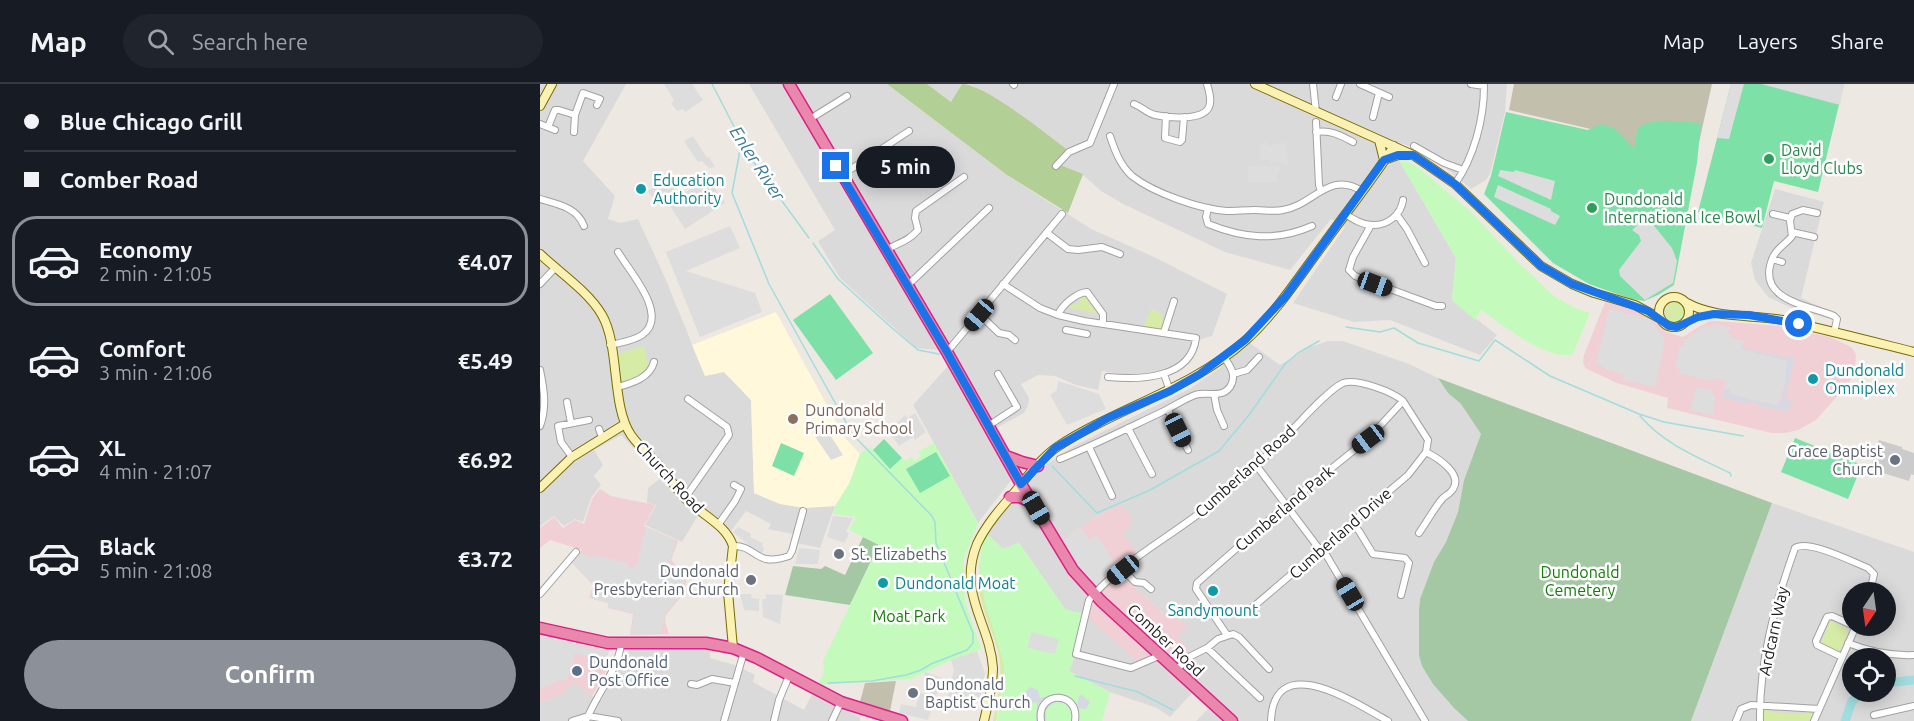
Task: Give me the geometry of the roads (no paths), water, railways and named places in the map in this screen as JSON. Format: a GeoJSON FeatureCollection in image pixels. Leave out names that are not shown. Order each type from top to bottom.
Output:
{"type":"FeatureCollection","features":[{"type":"Feature","properties":{"kind":"highway","name":"Comber Road"},"geometry":{"type":"LineString","coordinates":[[789,84],[1073,570],[1094,594],[1232,721]]}},
{"type":"Feature","properties":{"kind":"highway"},"geometry":{"type":"LineString","coordinates":[[1006,456],[1038,466]]}},
{"type":"Feature","properties":{"kind":"highway"},"geometry":{"type":"LineString","coordinates":[[1010,497],[1020,497],[1034,504]]}},
{"type":"Feature","properties":{"kind":"highway"},"geometry":{"type":"LineString","coordinates":[[540,628],[621,644],[706,643],[733,648],[846,704],[855,711],[880,721]]}},
{"type":"Feature","properties":{"kind":"highway"},"geometry":{"type":"LineString","coordinates":[[846,704],[902,721]]}},
{"type":"Feature","properties":{"kind":"street"},"geometry":{"type":"LineString","coordinates":[[540,106],[552,84]]}},
{"type":"Feature","properties":{"kind":"street"},"geometry":{"type":"LineString","coordinates":[[1056,166],[1069,152],[1090,143],[1114,84]]}},
{"type":"Feature","properties":{"kind":"street"},"geometry":{"type":"LineString","coordinates":[[1134,104],[1155,115],[1184,117],[1203,114],[1209,109],[1210,97],[1207,84]]}},
{"type":"Feature","properties":{"kind":"street"},"geometry":{"type":"LineString","coordinates":[[1255,84],[1379,140],[1463,170]]}},
{"type":"Feature","properties":{"kind":"street"},"geometry":{"type":"LineString","coordinates":[[1313,84],[1316,112]]}},
{"type":"Feature","properties":{"kind":"street"},"geometry":{"type":"LineString","coordinates":[[1336,97],[1341,84]]}},
{"type":"Feature","properties":{"kind":"street"},"geometry":{"type":"LineString","coordinates":[[1360,84],[1389,97]]}},
{"type":"Feature","properties":{"kind":"street"},"geometry":{"type":"LineString","coordinates":[[1455,184],[1463,170],[1483,116],[1488,86],[1471,84]]}},
{"type":"Feature","properties":{"kind":"street"},"geometry":{"type":"LineString","coordinates":[[574,132],[575,115],[583,93],[600,99],[597,105]]}},
{"type":"Feature","properties":{"kind":"street"},"geometry":{"type":"LineString","coordinates":[[1373,117],[1379,93]]}},
{"type":"Feature","properties":{"kind":"street"},"geometry":{"type":"LineString","coordinates":[[810,119],[847,96]]}},
{"type":"Feature","properties":{"kind":"street"},"geometry":{"type":"LineString","coordinates":[[548,127],[555,111],[560,110],[575,115]]}},
{"type":"Feature","properties":{"kind":"street"},"geometry":{"type":"LineString","coordinates":[[1166,116],[1165,138],[1180,142],[1184,117]]}},
{"type":"Feature","properties":{"kind":"street"},"geometry":{"type":"LineString","coordinates":[[1316,122],[1321,191]]}},
{"type":"Feature","properties":{"kind":"street"},"geometry":{"type":"LineString","coordinates":[[540,124],[555,130]]}},
{"type":"Feature","properties":{"kind":"street"},"geometry":{"type":"LineString","coordinates":[[842,175],[909,131]]}},
{"type":"Feature","properties":{"kind":"street"},"geometry":{"type":"LineString","coordinates":[[1316,132],[1336,133],[1353,142]]}},
{"type":"Feature","properties":{"kind":"street"},"geometry":{"type":"LineString","coordinates":[[1110,136],[1116,156],[1131,175],[1164,193],[1208,208],[1227,211],[1282,210],[1303,203],[1325,188],[1347,184],[1362,191]]}},
{"type":"Feature","properties":{"kind":"street"},"geometry":{"type":"LineString","coordinates":[[1379,140],[1384,160]]}},
{"type":"Feature","properties":{"kind":"street"},"geometry":{"type":"LineString","coordinates":[[984,721],[990,697],[993,668],[973,598],[972,565],[977,545],[984,531],[1021,484],[1055,448],[1108,418],[1170,391],[1200,374],[1245,340],[1275,309],[1394,146]]}},
{"type":"Feature","properties":{"kind":"street"},"geometry":{"type":"LineString","coordinates":[[1384,160],[1414,151]]}},
{"type":"Feature","properties":{"kind":"street"},"geometry":{"type":"LineString","coordinates":[[1414,151],[1455,184],[1541,266],[1572,284],[1635,305],[1673,327],[1714,314]]}},
{"type":"Feature","properties":{"kind":"street"},"geometry":{"type":"LineString","coordinates":[[886,250],[908,241],[918,230],[916,211],[964,177]]}},
{"type":"Feature","properties":{"kind":"street"},"geometry":{"type":"LineString","coordinates":[[540,199],[571,209],[578,214],[584,226]]}},
{"type":"Feature","properties":{"kind":"street"},"geometry":{"type":"LineString","coordinates":[[1345,214],[1359,222],[1371,225],[1388,222],[1397,215],[1403,200]]}},
{"type":"Feature","properties":{"kind":"street"},"geometry":{"type":"LineString","coordinates":[[908,285],[989,208]]}},
{"type":"Feature","properties":{"kind":"street"},"geometry":{"type":"LineString","coordinates":[[1208,208],[1206,217],[1208,224],[1237,235],[1270,237],[1312,226]]}},
{"type":"Feature","properties":{"kind":"street"},"geometry":{"type":"LineString","coordinates":[[1817,213],[1796,211],[1790,218],[1792,232],[1789,239],[1776,251],[1769,274],[1776,292],[1799,304],[1834,316],[1836,324],[1833,333]]}},
{"type":"Feature","properties":{"kind":"street"},"geometry":{"type":"LineString","coordinates":[[947,352],[1062,214]]}},
{"type":"Feature","properties":{"kind":"street"},"geometry":{"type":"LineString","coordinates":[[1773,214],[1790,218]]}},
{"type":"Feature","properties":{"kind":"street"},"geometry":{"type":"LineString","coordinates":[[1397,215],[1425,263]]}},
{"type":"Feature","properties":{"kind":"street"},"geometry":{"type":"LineString","coordinates":[[1371,225],[1353,257],[1349,270],[1355,276],[1436,306],[1442,306]]}},
{"type":"Feature","properties":{"kind":"street"},"geometry":{"type":"LineString","coordinates":[[1792,232],[1814,237]]}},
{"type":"Feature","properties":{"kind":"street"},"geometry":{"type":"LineString","coordinates":[[1047,233],[1068,249],[1101,247],[1120,254]]}},
{"type":"Feature","properties":{"kind":"street"},"geometry":{"type":"LineString","coordinates":[[610,345],[641,336],[647,331],[652,318],[650,303],[618,252]]}},
{"type":"Feature","properties":{"kind":"street","name":"Church Road"},"geometry":{"type":"LineString","coordinates":[[540,254],[598,310],[605,321],[625,424],[641,448],[662,469],[685,498],[718,525],[733,546]]}},
{"type":"Feature","properties":{"kind":"street"},"geometry":{"type":"LineString","coordinates":[[1772,259],[1782,262]]}},
{"type":"Feature","properties":{"kind":"street"},"geometry":{"type":"LineString","coordinates":[[540,284],[555,268]]}},
{"type":"Feature","properties":{"kind":"street"},"geometry":{"type":"LineString","coordinates":[[1003,284],[1040,308],[1058,315],[1196,338],[1194,351],[1190,358],[1164,374],[1140,379],[1107,377]]}},
{"type":"Feature","properties":{"kind":"street"},"geometry":{"type":"LineString","coordinates":[[1058,315],[1061,308],[1087,292],[1103,314],[1103,324]]}},
{"type":"Feature","properties":{"kind":"street"},"geometry":{"type":"LineString","coordinates":[[1635,305],[1648,305],[1678,297],[1700,310],[1714,314],[1749,315],[1781,320],[1914,352]]}},
{"type":"Feature","properties":{"kind":"street"},"geometry":{"type":"LineString","coordinates":[[1661,319],[1659,309],[1665,300]]}},
{"type":"Feature","properties":{"kind":"street"},"geometry":{"type":"LineString","coordinates":[[1164,332],[1174,301]]}},
{"type":"Feature","properties":{"kind":"street"},"geometry":{"type":"LineString","coordinates":[[1685,323],[1690,313],[1687,303]]}},
{"type":"Feature","properties":{"kind":"street"},"geometry":{"type":"LineString","coordinates":[[979,315],[999,333],[1009,335],[1015,340]]}},
{"type":"Feature","properties":{"kind":"street"},"geometry":{"type":"LineString","coordinates":[[1078,332],[1080,320]]}},
{"type":"Feature","properties":{"kind":"street"},"geometry":{"type":"LineString","coordinates":[[1066,330],[1087,334]]}},
{"type":"Feature","properties":{"kind":"street"},"geometry":{"type":"LineString","coordinates":[[1060,459],[1168,410],[1195,395],[1225,392],[1231,386],[1233,374],[1224,357]]}},
{"type":"Feature","properties":{"kind":"street"},"geometry":{"type":"LineString","coordinates":[[1233,374],[1247,370],[1259,357]]}},
{"type":"Feature","properties":{"kind":"street"},"geometry":{"type":"LineString","coordinates":[[618,387],[643,377],[652,370],[654,362]]}},
{"type":"Feature","properties":{"kind":"street"},"geometry":{"type":"LineString","coordinates":[[540,370],[545,400],[544,416],[540,426]]}},
{"type":"Feature","properties":{"kind":"street"},"geometry":{"type":"LineString","coordinates":[[988,426],[1017,407],[998,374]]}},
{"type":"Feature","properties":{"kind":"street"},"geometry":{"type":"LineString","coordinates":[[1164,374],[1170,391]]}},
{"type":"Feature","properties":{"kind":"street","name":"Cumberland Road"},"geometry":{"type":"LineString","coordinates":[[1094,594],[1256,465],[1309,412],[1344,383],[1352,382],[1390,392],[1403,401]]}},
{"type":"Feature","properties":{"kind":"street"},"geometry":{"type":"LineString","coordinates":[[1214,394],[1217,410],[1224,426]]}},
{"type":"Feature","properties":{"kind":"street"},"geometry":{"type":"LineString","coordinates":[[685,498],[729,435],[727,428],[688,399]]}},
{"type":"Feature","properties":{"kind":"street"},"geometry":{"type":"LineString","coordinates":[[1403,401],[1428,440],[1427,450],[1456,477],[1452,492],[1443,498],[1419,533]]}},
{"type":"Feature","properties":{"kind":"street","name":"Cumberland Park"},"geometry":{"type":"LineString","coordinates":[[1227,635],[1196,590],[1197,583],[1286,505],[1368,439],[1403,401]]}},
{"type":"Feature","properties":{"kind":"street"},"geometry":{"type":"LineString","coordinates":[[567,402],[571,423]]}},
{"type":"Feature","properties":{"kind":"street"},"geometry":{"type":"LineString","coordinates":[[1168,410],[1188,450]]}},
{"type":"Feature","properties":{"kind":"street"},"geometry":{"type":"LineString","coordinates":[[572,457],[561,442],[558,426],[589,420]]}},
{"type":"Feature","properties":{"kind":"street"},"geometry":{"type":"LineString","coordinates":[[540,488],[601,433],[625,424]]}},
{"type":"Feature","properties":{"kind":"street"},"geometry":{"type":"LineString","coordinates":[[1128,428],[1152,474]]}},
{"type":"Feature","properties":{"kind":"street"},"geometry":{"type":"LineString","coordinates":[[1089,447],[1112,496]]}},
{"type":"Feature","properties":{"kind":"street","name":"Cumberland Drive"},"geometry":{"type":"LineString","coordinates":[[1246,613],[1408,475],[1427,450]]}},
{"type":"Feature","properties":{"kind":"street"},"geometry":{"type":"LineString","coordinates":[[1256,465],[1340,578],[1425,721]]}},
{"type":"Feature","properties":{"kind":"street"},"geometry":{"type":"LineString","coordinates":[[718,525],[741,489],[734,485]]}},
{"type":"Feature","properties":{"kind":"street"},"geometry":{"type":"LineString","coordinates":[[733,648],[728,592],[733,546],[742,547],[765,560],[771,561],[789,556],[804,511]]}},
{"type":"Feature","properties":{"kind":"street"},"geometry":{"type":"LineString","coordinates":[[1352,524],[1373,554],[1408,560],[1401,595]]}},
{"type":"Feature","properties":{"kind":"street","name":"Ardcarn Way"},"geometry":{"type":"LineString","coordinates":[[1760,721],[1763,673],[1775,610],[1795,549],[1799,545],[1816,548],[1868,568],[1874,574],[1872,582]]}},
{"type":"Feature","properties":{"kind":"street"},"geometry":{"type":"LineString","coordinates":[[540,594],[576,552]]}},
{"type":"Feature","properties":{"kind":"street"},"geometry":{"type":"LineString","coordinates":[[1123,570],[1135,582],[1144,583],[1151,589]]}},
{"type":"Feature","properties":{"kind":"street"},"geometry":{"type":"LineString","coordinates":[[1094,594],[1089,600],[1076,654],[1131,668],[1161,655]]}},
{"type":"Feature","properties":{"kind":"street"},"geometry":{"type":"LineString","coordinates":[[1814,721],[1842,657],[1817,645],[1816,641],[1827,617],[1832,616],[1842,621]]}},
{"type":"Feature","properties":{"kind":"street"},"geometry":{"type":"LineString","coordinates":[[1176,670],[1191,656],[1227,635],[1233,634],[1239,636],[1269,669]]}},
{"type":"Feature","properties":{"kind":"street"},"geometry":{"type":"LineString","coordinates":[[1846,648],[1850,636]]}},
{"type":"Feature","properties":{"kind":"street"},"geometry":{"type":"LineString","coordinates":[[1848,643],[1884,654],[1914,655]]}},
{"type":"Feature","properties":{"kind":"street"},"geometry":{"type":"LineString","coordinates":[[587,719],[620,654],[621,644]]}},
{"type":"Feature","properties":{"kind":"street"},"geometry":{"type":"LineString","coordinates":[[1207,648],[1260,698]]}},
{"type":"Feature","properties":{"kind":"street"},"geometry":{"type":"LineString","coordinates":[[724,721],[744,652]]}},
{"type":"Feature","properties":{"kind":"street"},"geometry":{"type":"LineString","coordinates":[[774,721],[779,700],[789,676]]}},
{"type":"Feature","properties":{"kind":"street"},"geometry":{"type":"LineString","coordinates":[[692,684],[697,685],[712,679],[735,683]]}},
{"type":"Feature","properties":{"kind":"street"},"geometry":{"type":"LineString","coordinates":[[1271,721],[1276,699],[1289,687],[1300,684],[1332,690],[1388,721]]}},
{"type":"Feature","properties":{"kind":"street"},"geometry":{"type":"LineString","coordinates":[[1041,721],[1038,710],[1050,699],[1063,698],[1072,704],[1076,719]]}},
{"type":"Feature","properties":{"kind":"street"},"geometry":{"type":"LineString","coordinates":[[832,721],[846,704]]}},
{"type":"Feature","properties":{"kind":"street"},"geometry":{"type":"LineString","coordinates":[[1736,721],[1744,706],[1819,709]]}},
{"type":"Feature","properties":{"kind":"street"},"geometry":{"type":"LineString","coordinates":[[1877,717],[1914,706]]}},
{"type":"Feature","properties":{"kind":"street"},"geometry":{"type":"LineString","coordinates":[[572,721],[587,719],[618,721]]}},
{"type":"Feature","properties":{"kind":"waterway","name":"Enler River"},"geometry":{"type":"LineString","coordinates":[[712,84],[741,140],[741,145],[809,238]]}},
{"type":"Feature","properties":{"kind":"waterway"},"geometry":{"type":"LineString","coordinates":[[741,145],[732,193],[769,284],[853,435],[932,516],[935,522],[936,543],[973,633],[973,643],[967,650],[921,670],[872,681],[828,683]]}},
{"type":"Feature","properties":{"kind":"waterway","name":"Enler River"},"geometry":{"type":"LineString","coordinates":[[813,243],[838,279],[892,328],[918,350],[939,354]]}},
{"type":"Feature","properties":{"kind":"waterway"},"geometry":{"type":"LineString","coordinates":[[1346,327],[1380,332],[1394,328],[1418,343],[1479,361],[1495,340],[1550,376],[1639,414],[1664,422],[1743,436]]}},
{"type":"Feature","properties":{"kind":"waterway"},"geometry":{"type":"LineString","coordinates":[[1052,466],[1097,513],[1150,490],[1219,451],[1249,415],[1285,364],[1298,353],[1319,341]]}},
{"type":"Feature","properties":{"kind":"waterway"},"geometry":{"type":"LineString","coordinates":[[1640,416],[1670,442],[1730,473],[1731,476]]}},
{"type":"Feature","properties":{"kind":"waterway"},"geometry":{"type":"LineString","coordinates":[[1075,676],[1138,692],[1173,710]]}},
{"type":"Feature","properties":{"kind":"waterway"},"geometry":{"type":"LineString","coordinates":[[1896,682],[1914,680]]}},
{"type":"Feature","properties":{"kind":"waterway"},"geometry":{"type":"LineString","coordinates":[[1845,721],[1852,702]]}},
{"type":"Feature","properties":{"kind":"place","name":"David Lloyd Clubs"},"geometry":{"type":"Point","coordinates":[1769,159]}},
{"type":"Feature","properties":{"kind":"place","name":"Education Authority"},"geometry":{"type":"Point","coordinates":[641,189]}},
{"type":"Feature","properties":{"kind":"place","name":"Dundonald International Ice Bowl"},"geometry":{"type":"Point","coordinates":[1592,208]}},
{"type":"Feature","properties":{"kind":"place","name":"Dundonald Omniplex"},"geometry":{"type":"Point","coordinates":[1813,379]}},
{"type":"Feature","properties":{"kind":"place","name":"Dundonald Primary School"},"geometry":{"type":"Point","coordinates":[793,419]}},
{"type":"Feature","properties":{"kind":"place","name":"Grace Baptist Church"},"geometry":{"type":"Point","coordinates":[1895,460]}},
{"type":"Feature","properties":{"kind":"place","name":"St. Elizabeths"},"geometry":{"type":"Point","coordinates":[839,554]}},
{"type":"Feature","properties":{"kind":"place","name":"Dundonald Presbyterian Church"},"geometry":{"type":"Point","coordinates":[751,580]}},
{"type":"Feature","properties":{"kind":"place","name":"Dundonald Moat"},"geometry":{"type":"Point","coordinates":[883,583]}},
{"type":"Feature","properties":{"kind":"place","name":"Sandymount"},"geometry":{"type":"Point","coordinates":[1213,591]}},
{"type":"Feature","properties":{"kind":"place","name":"Dundonald Post Office"},"geometry":{"type":"Point","coordinates":[577,671]}},
{"type":"Feature","properties":{"kind":"place","name":"Dundonald Baptist Church"},"geometry":{"type":"Point","coordinates":[913,693]}},
{"type":"Feature","properties":{"kind":"park label","name":"Dundonald Cemetery"},"geometry":{"type":"Point","coordinates":[1580,581]}},
{"type":"Feature","properties":{"kind":"park label","name":"Moat Park"},"geometry":{"type":"Point","coordinates":[909,616]}}]}
